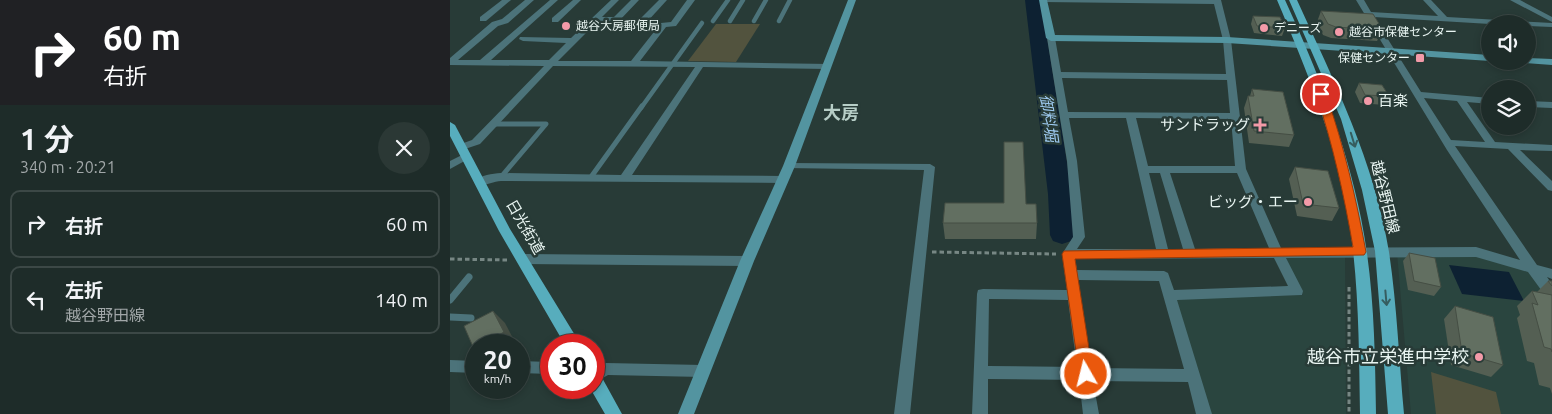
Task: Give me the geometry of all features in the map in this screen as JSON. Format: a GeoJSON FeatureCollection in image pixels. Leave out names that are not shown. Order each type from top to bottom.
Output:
{"type":"FeatureCollection","features":[{"type":"Feature","properties":{"kind":"main road"},"geometry":{"type":"LineString","coordinates":[[1281,0],[1301,45],[1337,142],[1348,187],[1360,252],[1368,414]]}},
{"type":"Feature","properties":{"kind":"main road","name":"越谷野田線"},"geometry":{"type":"LineString","coordinates":[[1293,0],[1346,119],[1368,190],[1382,251],[1396,414]]}},
{"type":"Feature","properties":{"kind":"main road","name":"日光街道"},"geometry":{"type":"LineString","coordinates":[[450,125],[480,182],[567,334]]}},
{"type":"Feature","properties":{"kind":"main road"},"geometry":{"type":"LineString","coordinates":[[605,398],[614,414]]}},
{"type":"Feature","properties":{"kind":"street"},"geometry":{"type":"LineString","coordinates":[[483,20],[508,0]]}},
{"type":"Feature","properties":{"kind":"street"},"geometry":{"type":"LineString","coordinates":[[450,62],[495,24],[505,21],[530,0]]}},
{"type":"Feature","properties":{"kind":"street"},"geometry":{"type":"LineString","coordinates":[[483,62],[554,0]]}},
{"type":"Feature","properties":{"kind":"street"},"geometry":{"type":"LineString","coordinates":[[555,20],[577,0]]}},
{"type":"Feature","properties":{"kind":"street"},"geometry":{"type":"LineString","coordinates":[[450,166],[616,0]]}},
{"type":"Feature","properties":{"kind":"street"},"geometry":{"type":"LineString","coordinates":[[595,20],[616,19],[635,0]]}},
{"type":"Feature","properties":{"kind":"street"},"geometry":{"type":"LineString","coordinates":[[644,21],[663,0]]}},
{"type":"Feature","properties":{"kind":"street"},"geometry":{"type":"LineString","coordinates":[[634,63],[664,24],[673,24],[691,0]]}},
{"type":"Feature","properties":{"kind":"street"},"geometry":{"type":"LineString","coordinates":[[686,414],[747,261],[784,180],[852,0]]}},
{"type":"Feature","properties":{"kind":"street"},"geometry":{"type":"LineString","coordinates":[[1091,414],[1068,254],[1079,237],[1072,161],[1044,0],[1218,1],[1227,40],[1241,169],[1277,252],[1297,291],[1169,296]]}},
{"type":"Feature","properties":{"kind":"street"},"geometry":{"type":"LineString","coordinates":[[1360,0],[1389,51],[1448,143],[1531,267],[1552,294]]}},
{"type":"Feature","properties":{"kind":"street"},"geometry":{"type":"LineString","coordinates":[[1427,0],[1445,19]]}},
{"type":"Feature","properties":{"kind":"street"},"geometry":{"type":"LineString","coordinates":[[1514,0],[1552,20]]}},
{"type":"Feature","properties":{"kind":"street"},"geometry":{"type":"LineString","coordinates":[[1369,14],[1481,21]]}},
{"type":"Feature","properties":{"kind":"street"},"geometry":{"type":"LineString","coordinates":[[1536,24],[1552,25]]}},
{"type":"Feature","properties":{"kind":"street"},"geometry":{"type":"LineString","coordinates":[[1051,38],[1227,40],[1481,57]]}},
{"type":"Feature","properties":{"kind":"street"},"geometry":{"type":"LineString","coordinates":[[523,39],[574,41]]}},
{"type":"Feature","properties":{"kind":"street"},"geometry":{"type":"LineString","coordinates":[[1536,61],[1552,62]]}},
{"type":"Feature","properties":{"kind":"street"},"geometry":{"type":"LineString","coordinates":[[450,62],[827,66]]}},
{"type":"Feature","properties":{"kind":"street"},"geometry":{"type":"LineString","coordinates":[[625,177],[700,64]]}},
{"type":"Feature","properties":{"kind":"street"},"geometry":{"type":"LineString","coordinates":[[1058,75],[1230,76]]}},
{"type":"Feature","properties":{"kind":"street"},"geometry":{"type":"LineString","coordinates":[[1418,95],[1481,100]]}},
{"type":"Feature","properties":{"kind":"street"},"geometry":{"type":"LineString","coordinates":[[1460,98],[1493,146]]}},
{"type":"Feature","properties":{"kind":"street"},"geometry":{"type":"LineString","coordinates":[[1536,105],[1552,106]]}},
{"type":"Feature","properties":{"kind":"street"},"geometry":{"type":"LineString","coordinates":[[1064,116],[1236,116]]}},
{"type":"Feature","properties":{"kind":"street"},"geometry":{"type":"LineString","coordinates":[[1130,116],[1163,253]]}},
{"type":"Feature","properties":{"kind":"street"},"geometry":{"type":"LineString","coordinates":[[1448,143],[1512,148],[1552,148]]}},
{"type":"Feature","properties":{"kind":"street"},"geometry":{"type":"LineString","coordinates":[[1512,148],[1552,187]]}},
{"type":"Feature","properties":{"kind":"street"},"geometry":{"type":"LineString","coordinates":[[789,166],[930,167],[902,414]]}},
{"type":"Feature","properties":{"kind":"street"},"geometry":{"type":"LineString","coordinates":[[1143,170],[1241,169]]}},
{"type":"Feature","properties":{"kind":"street"},"geometry":{"type":"LineString","coordinates":[[1164,170],[1190,252]]}},
{"type":"Feature","properties":{"kind":"street"},"geometry":{"type":"LineString","coordinates":[[480,182],[501,177],[784,180]]}},
{"type":"Feature","properties":{"kind":"street"},"geometry":{"type":"LineString","coordinates":[[1068,254],[1476,252],[1552,274]]}},
{"type":"Feature","properties":{"kind":"street"},"geometry":{"type":"LineString","coordinates":[[523,259],[747,261]]}},
{"type":"Feature","properties":{"kind":"street"},"geometry":{"type":"LineString","coordinates":[[1071,275],[1164,276],[1204,414]]}},
{"type":"Feature","properties":{"kind":"street"},"geometry":{"type":"LineString","coordinates":[[980,414],[984,294],[1074,295]]}},
{"type":"Feature","properties":{"kind":"street"},"geometry":{"type":"LineString","coordinates":[[450,366],[465,367]]}},
{"type":"Feature","properties":{"kind":"street"},"geometry":{"type":"LineString","coordinates":[[605,370],[703,371]]}},
{"type":"Feature","properties":{"kind":"street"},"geometry":{"type":"LineString","coordinates":[[981,372],[1192,376]]}},
{"type":"Feature","properties":{"kind":"lane"},"geometry":{"type":"LineString","coordinates":[[713,21],[728,0]]}},
{"type":"Feature","properties":{"kind":"lane"},"geometry":{"type":"LineString","coordinates":[[730,21],[743,0]]}},
{"type":"Feature","properties":{"kind":"lane"},"geometry":{"type":"LineString","coordinates":[[754,21],[766,0]]}},
{"type":"Feature","properties":{"kind":"lane"},"geometry":{"type":"LineString","coordinates":[[779,21],[790,0]]}},
{"type":"Feature","properties":{"kind":"lane"},"geometry":{"type":"LineString","coordinates":[[592,177],[702,23]]}},
{"type":"Feature","properties":{"kind":"lane"},"geometry":{"type":"LineString","coordinates":[[494,124],[546,124],[501,177]]}},
{"type":"Feature","properties":{"kind":"lane"},"geometry":{"type":"LineString","coordinates":[[450,300],[468,277]]}},
{"type":"Feature","properties":{"kind":"lane"},"geometry":{"type":"LineString","coordinates":[[450,317],[472,318]]}},
{"type":"Feature","properties":{"kind":"path"},"geometry":{"type":"LineString","coordinates":[[921,251],[1068,254]]}},
{"type":"Feature","properties":{"kind":"path"},"geometry":{"type":"LineString","coordinates":[[450,260],[523,259]]}},
{"type":"Feature","properties":{"kind":"path"},"geometry":{"type":"LineString","coordinates":[[1349,280],[1349,414]]}},
{"type":"Feature","properties":{"kind":"shaded area"},"geometry":{"type":"Polygon","coordinates":[[[716,24],[760,24],[736,62],[688,61],[716,24]]]}},
{"type":"Feature","properties":{"kind":"shaded area","name":"越谷市立栄進中学校"},"geometry":{"type":"Polygon","coordinates":[[[1397,253],[1477,255],[1529,270],[1552,300],[1552,414],[1411,414],[1397,253]]]}},
{"type":"Feature","properties":{"kind":"shaded area","name":"越谷市立栄進中学校"},"geometry":{"type":"Polygon","coordinates":[[[1345,255],[1346,414],[1210,414],[1174,299],[1303,295],[1284,256],[1345,255]]]}},
{"type":"Feature","properties":{"kind":"shaded area"},"geometry":{"type":"Polygon","coordinates":[[[1431,372],[1496,392],[1501,414],[1436,414],[1431,372]]]}},
{"type":"Feature","properties":{"kind":"water"},"geometry":{"type":"Polygon","coordinates":[[[1449,265],[1509,272],[1524,301],[1462,294],[1449,265]]]}},
{"type":"Feature","properties":{"kind":"building"},"geometry":{"type":"Polygon","coordinates":[[[1321,11],[1373,14],[1383,30],[1336,27],[1328,24],[1321,11]]]}},
{"type":"Feature","properties":{"kind":"building"},"geometry":{"type":"Polygon","coordinates":[[[1253,16],[1280,17],[1285,28],[1257,26],[1253,16]]]}},
{"type":"Feature","properties":{"kind":"building"},"geometry":{"type":"Polygon","coordinates":[[[1359,83],[1382,85],[1389,96],[1365,95],[1359,83]]]}},
{"type":"Feature","properties":{"kind":"building"},"geometry":{"type":"Polygon","coordinates":[[[1252,89],[1283,92],[1294,135],[1254,131],[1248,96],[1254,96],[1252,89]]]}},
{"type":"Feature","properties":{"kind":"building"},"geometry":{"type":"Polygon","coordinates":[[[1004,142],[1023,142],[1026,204],[1036,204],[1037,223],[943,223],[945,203],[1004,203],[1004,142]]]}},
{"type":"Feature","properties":{"kind":"building"},"geometry":{"type":"Polygon","coordinates":[[[1295,167],[1328,171],[1339,208],[1303,204],[1295,167]]]}},
{"type":"Feature","properties":{"kind":"building"},"geometry":{"type":"Polygon","coordinates":[[[1409,253],[1435,258],[1441,287],[1414,281],[1409,253]]]}},
{"type":"Feature","properties":{"kind":"building"},"geometry":{"type":"Polygon","coordinates":[[[1532,291],[1552,295],[1552,352],[1551,349],[1544,347],[1532,303],[1538,305],[1532,291]]]}},
{"type":"Feature","properties":{"kind":"building"},"geometry":{"type":"Polygon","coordinates":[[[1455,306],[1493,317],[1503,365],[1462,353],[1455,306]]]}},
{"type":"Feature","properties":{"kind":"building"},"geometry":{"type":"Polygon","coordinates":[[[493,311],[504,332],[500,334],[467,334],[464,326],[493,311]]]}},
{"type":"Feature","properties":{"kind":"waterway","name":"御料堀"},"geometry":{"type":"LineString","coordinates":[[1033,0],[1060,194],[1062,235]]}},
{"type":"Feature","properties":{"kind":"place","name":"越谷大房郵便局"},"geometry":{"type":"Point","coordinates":[566,26]}},
{"type":"Feature","properties":{"kind":"place","name":"デニーズ"},"geometry":{"type":"Point","coordinates":[1264,28]}},
{"type":"Feature","properties":{"kind":"place","name":"越谷市保健センター"},"geometry":{"type":"Point","coordinates":[1339,32]}},
{"type":"Feature","properties":{"kind":"place","name":"保健センター"},"geometry":{"type":"Point","coordinates":[1420,58]}},
{"type":"Feature","properties":{"kind":"place","name":"百楽"},"geometry":{"type":"Point","coordinates":[1368,101]}},
{"type":"Feature","properties":{"kind":"place","name":"サンドラッグ"},"geometry":{"type":"Point","coordinates":[1260,125]}},
{"type":"Feature","properties":{"kind":"place","name":"ビッグ・エー"},"geometry":{"type":"Point","coordinates":[1308,202]}},
{"type":"Feature","properties":{"kind":"place","name":"越谷市立栄進中学校"},"geometry":{"type":"Point","coordinates":[1479,357]}},
{"type":"Feature","properties":{"kind":"district","name":"大房"},"geometry":{"type":"Point","coordinates":[841,113]}},
{"type":"Feature","properties":{"kind":"route"},"geometry":{"type":"LineString","coordinates":[[1086,374],[1068,254],[1360,252],[1355,220],[1337,142],[1321,94]]}}]}
